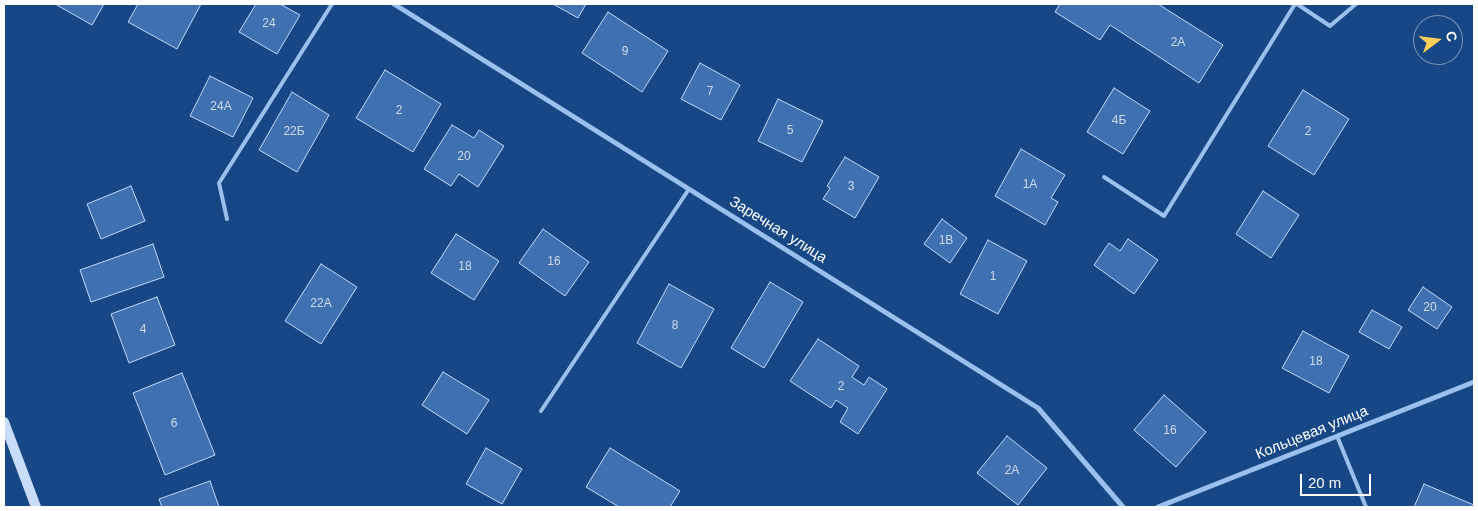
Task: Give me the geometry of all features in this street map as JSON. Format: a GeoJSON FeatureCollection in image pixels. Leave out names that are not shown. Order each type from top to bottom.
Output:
{"type":"FeatureCollection","features":[{"type":"Feature","properties":{"kind":"street","name":"Заречная улица"},"geometry":{"type":"LineString","coordinates":[[394,4],[1038,408],[1123,507]]}},
{"type":"Feature","properties":{"kind":"street","name":"Кольцевая улица"},"geometry":{"type":"LineString","coordinates":[[1158,507],[1474,382]]}},
{"type":"Feature","properties":{"kind":"street"},"geometry":{"type":"LineString","coordinates":[[4,422],[36,507]]}},
{"type":"Feature","properties":{"kind":"lane"},"geometry":{"type":"LineString","coordinates":[[227,219],[219,183],[332,4]]}},
{"type":"Feature","properties":{"kind":"lane"},"geometry":{"type":"LineString","coordinates":[[1104,177],[1164,216],[1296,4],[1330,26],[1356,4]]}},
{"type":"Feature","properties":{"kind":"lane"},"geometry":{"type":"LineString","coordinates":[[541,411],[690,189]]}},
{"type":"Feature","properties":{"kind":"lane"},"geometry":{"type":"LineString","coordinates":[[1338,436],[1366,507]]}},
{"type":"Feature","properties":{"kind":"building"},"geometry":{"type":"Polygon","coordinates":[[[55,4],[104,4],[92,25],[55,4]]]}},
{"type":"Feature","properties":{"kind":"building"},"geometry":{"type":"Polygon","coordinates":[[[138,4],[201,4],[177,49],[128,22],[138,4]]]}},
{"type":"Feature","properties":{"kind":"building"},"geometry":{"type":"Polygon","coordinates":[[[256,4],[280,4],[300,15],[277,54],[239,32],[256,4]]]}},
{"type":"Feature","properties":{"kind":"building"},"geometry":{"type":"Polygon","coordinates":[[[553,4],[586,4],[578,18],[553,4]]]}},
{"type":"Feature","properties":{"kind":"building"},"geometry":{"type":"Polygon","coordinates":[[[1060,4],[1158,4],[1223,45],[1199,83],[1110,25],[1100,40],[1055,12],[1060,4]]]}},
{"type":"Feature","properties":{"kind":"building"},"geometry":{"type":"Polygon","coordinates":[[[608,12],[668,51],[642,92],[582,53],[608,12]]]}},
{"type":"Feature","properties":{"kind":"building"},"geometry":{"type":"Polygon","coordinates":[[[700,63],[740,85],[721,120],[681,99],[700,63]]]}},
{"type":"Feature","properties":{"kind":"building"},"geometry":{"type":"Polygon","coordinates":[[[385,70],[441,104],[413,152],[356,118],[385,70]]]}},
{"type":"Feature","properties":{"kind":"building"},"geometry":{"type":"Polygon","coordinates":[[[210,76],[253,98],[233,137],[190,116],[210,76]]]}},
{"type":"Feature","properties":{"kind":"building"},"geometry":{"type":"Polygon","coordinates":[[[1114,88],[1150,111],[1123,154],[1087,132],[1114,88]]]}},
{"type":"Feature","properties":{"kind":"building"},"geometry":{"type":"Polygon","coordinates":[[[1303,90],[1349,119],[1314,175],[1268,146],[1303,90]]]}},
{"type":"Feature","properties":{"kind":"building"},"geometry":{"type":"Polygon","coordinates":[[[292,92],[329,115],[297,172],[259,150],[292,92]]]}},
{"type":"Feature","properties":{"kind":"building"},"geometry":{"type":"Polygon","coordinates":[[[778,99],[823,121],[802,162],[758,141],[778,99]]]}},
{"type":"Feature","properties":{"kind":"building"},"geometry":{"type":"Polygon","coordinates":[[[452,125],[474,138],[479,130],[504,146],[478,187],[459,174],[451,186],[424,169],[452,125]]]}},
{"type":"Feature","properties":{"kind":"building"},"geometry":{"type":"Polygon","coordinates":[[[1021,149],[1065,175],[1051,198],[1058,202],[1045,225],[995,196],[1021,149]]]}},
{"type":"Feature","properties":{"kind":"building"},"geometry":{"type":"Polygon","coordinates":[[[845,157],[879,177],[855,218],[823,199],[830,188],[827,186],[845,157]]]}},
{"type":"Feature","properties":{"kind":"building"},"geometry":{"type":"Polygon","coordinates":[[[131,186],[145,221],[101,239],[87,204],[131,186]]]}},
{"type":"Feature","properties":{"kind":"building"},"geometry":{"type":"Polygon","coordinates":[[[1263,191],[1299,215],[1271,258],[1236,234],[1263,191]]]}},
{"type":"Feature","properties":{"kind":"building"},"geometry":{"type":"Polygon","coordinates":[[[942,219],[967,238],[950,263],[924,244],[942,219]]]}},
{"type":"Feature","properties":{"kind":"building"},"geometry":{"type":"Polygon","coordinates":[[[543,229],[589,262],[565,296],[519,263],[543,229]]]}},
{"type":"Feature","properties":{"kind":"building"},"geometry":{"type":"Polygon","coordinates":[[[456,234],[499,261],[474,300],[431,273],[456,234]]]}},
{"type":"Feature","properties":{"kind":"building"},"geometry":{"type":"Polygon","coordinates":[[[1128,239],[1158,260],[1134,294],[1094,265],[1109,243],[1120,251],[1128,239]]]}},
{"type":"Feature","properties":{"kind":"building"},"geometry":{"type":"Polygon","coordinates":[[[988,240],[1027,261],[998,314],[960,294],[988,240]]]}},
{"type":"Feature","properties":{"kind":"building"},"geometry":{"type":"Polygon","coordinates":[[[153,244],[164,277],[91,302],[80,270],[153,244]]]}},
{"type":"Feature","properties":{"kind":"building"},"geometry":{"type":"Polygon","coordinates":[[[321,264],[357,287],[321,344],[285,321],[321,264]]]}},
{"type":"Feature","properties":{"kind":"building"},"geometry":{"type":"Polygon","coordinates":[[[770,282],[803,302],[764,368],[731,348],[770,282]]]}},
{"type":"Feature","properties":{"kind":"building"},"geometry":{"type":"Polygon","coordinates":[[[669,284],[714,309],[681,368],[637,343],[669,284]]]}},
{"type":"Feature","properties":{"kind":"building"},"geometry":{"type":"Polygon","coordinates":[[[1423,287],[1452,307],[1437,329],[1408,310],[1423,287]]]}},
{"type":"Feature","properties":{"kind":"building"},"geometry":{"type":"Polygon","coordinates":[[[157,297],[175,345],[129,363],[111,314],[157,297]]]}},
{"type":"Feature","properties":{"kind":"building"},"geometry":{"type":"Polygon","coordinates":[[[1372,310],[1402,327],[1389,349],[1359,332],[1372,310]]]}},
{"type":"Feature","properties":{"kind":"building"},"geometry":{"type":"Polygon","coordinates":[[[1303,331],[1349,356],[1329,393],[1282,368],[1303,331]]]}},
{"type":"Feature","properties":{"kind":"building"},"geometry":{"type":"Polygon","coordinates":[[[818,339],[859,366],[852,377],[864,385],[869,377],[887,389],[858,434],[840,422],[848,408],[836,400],[831,408],[790,381],[818,339]]]}},
{"type":"Feature","properties":{"kind":"building"},"geometry":{"type":"Polygon","coordinates":[[[443,372],[489,400],[467,434],[422,405],[443,372]]]}},
{"type":"Feature","properties":{"kind":"building"},"geometry":{"type":"Polygon","coordinates":[[[182,373],[215,455],[165,475],[133,393],[182,373]]]}},
{"type":"Feature","properties":{"kind":"building"},"geometry":{"type":"Polygon","coordinates":[[[1164,395],[1206,432],[1176,467],[1134,430],[1164,395]]]}},
{"type":"Feature","properties":{"kind":"building"},"geometry":{"type":"Polygon","coordinates":[[[1007,436],[1047,468],[1018,505],[977,473],[1007,436]]]}},
{"type":"Feature","properties":{"kind":"building"},"geometry":{"type":"Polygon","coordinates":[[[486,448],[522,469],[502,504],[466,484],[486,448]]]}},
{"type":"Feature","properties":{"kind":"building"},"geometry":{"type":"Polygon","coordinates":[[[610,448],[680,491],[670,507],[619,507],[586,487],[610,448]]]}},
{"type":"Feature","properties":{"kind":"building"},"geometry":{"type":"Polygon","coordinates":[[[210,481],[219,507],[162,507],[159,499],[210,481]]]}},
{"type":"Feature","properties":{"kind":"building"},"geometry":{"type":"Polygon","coordinates":[[[1424,484],[1474,505],[1474,507],[1414,507],[1424,484]]]}}]}
